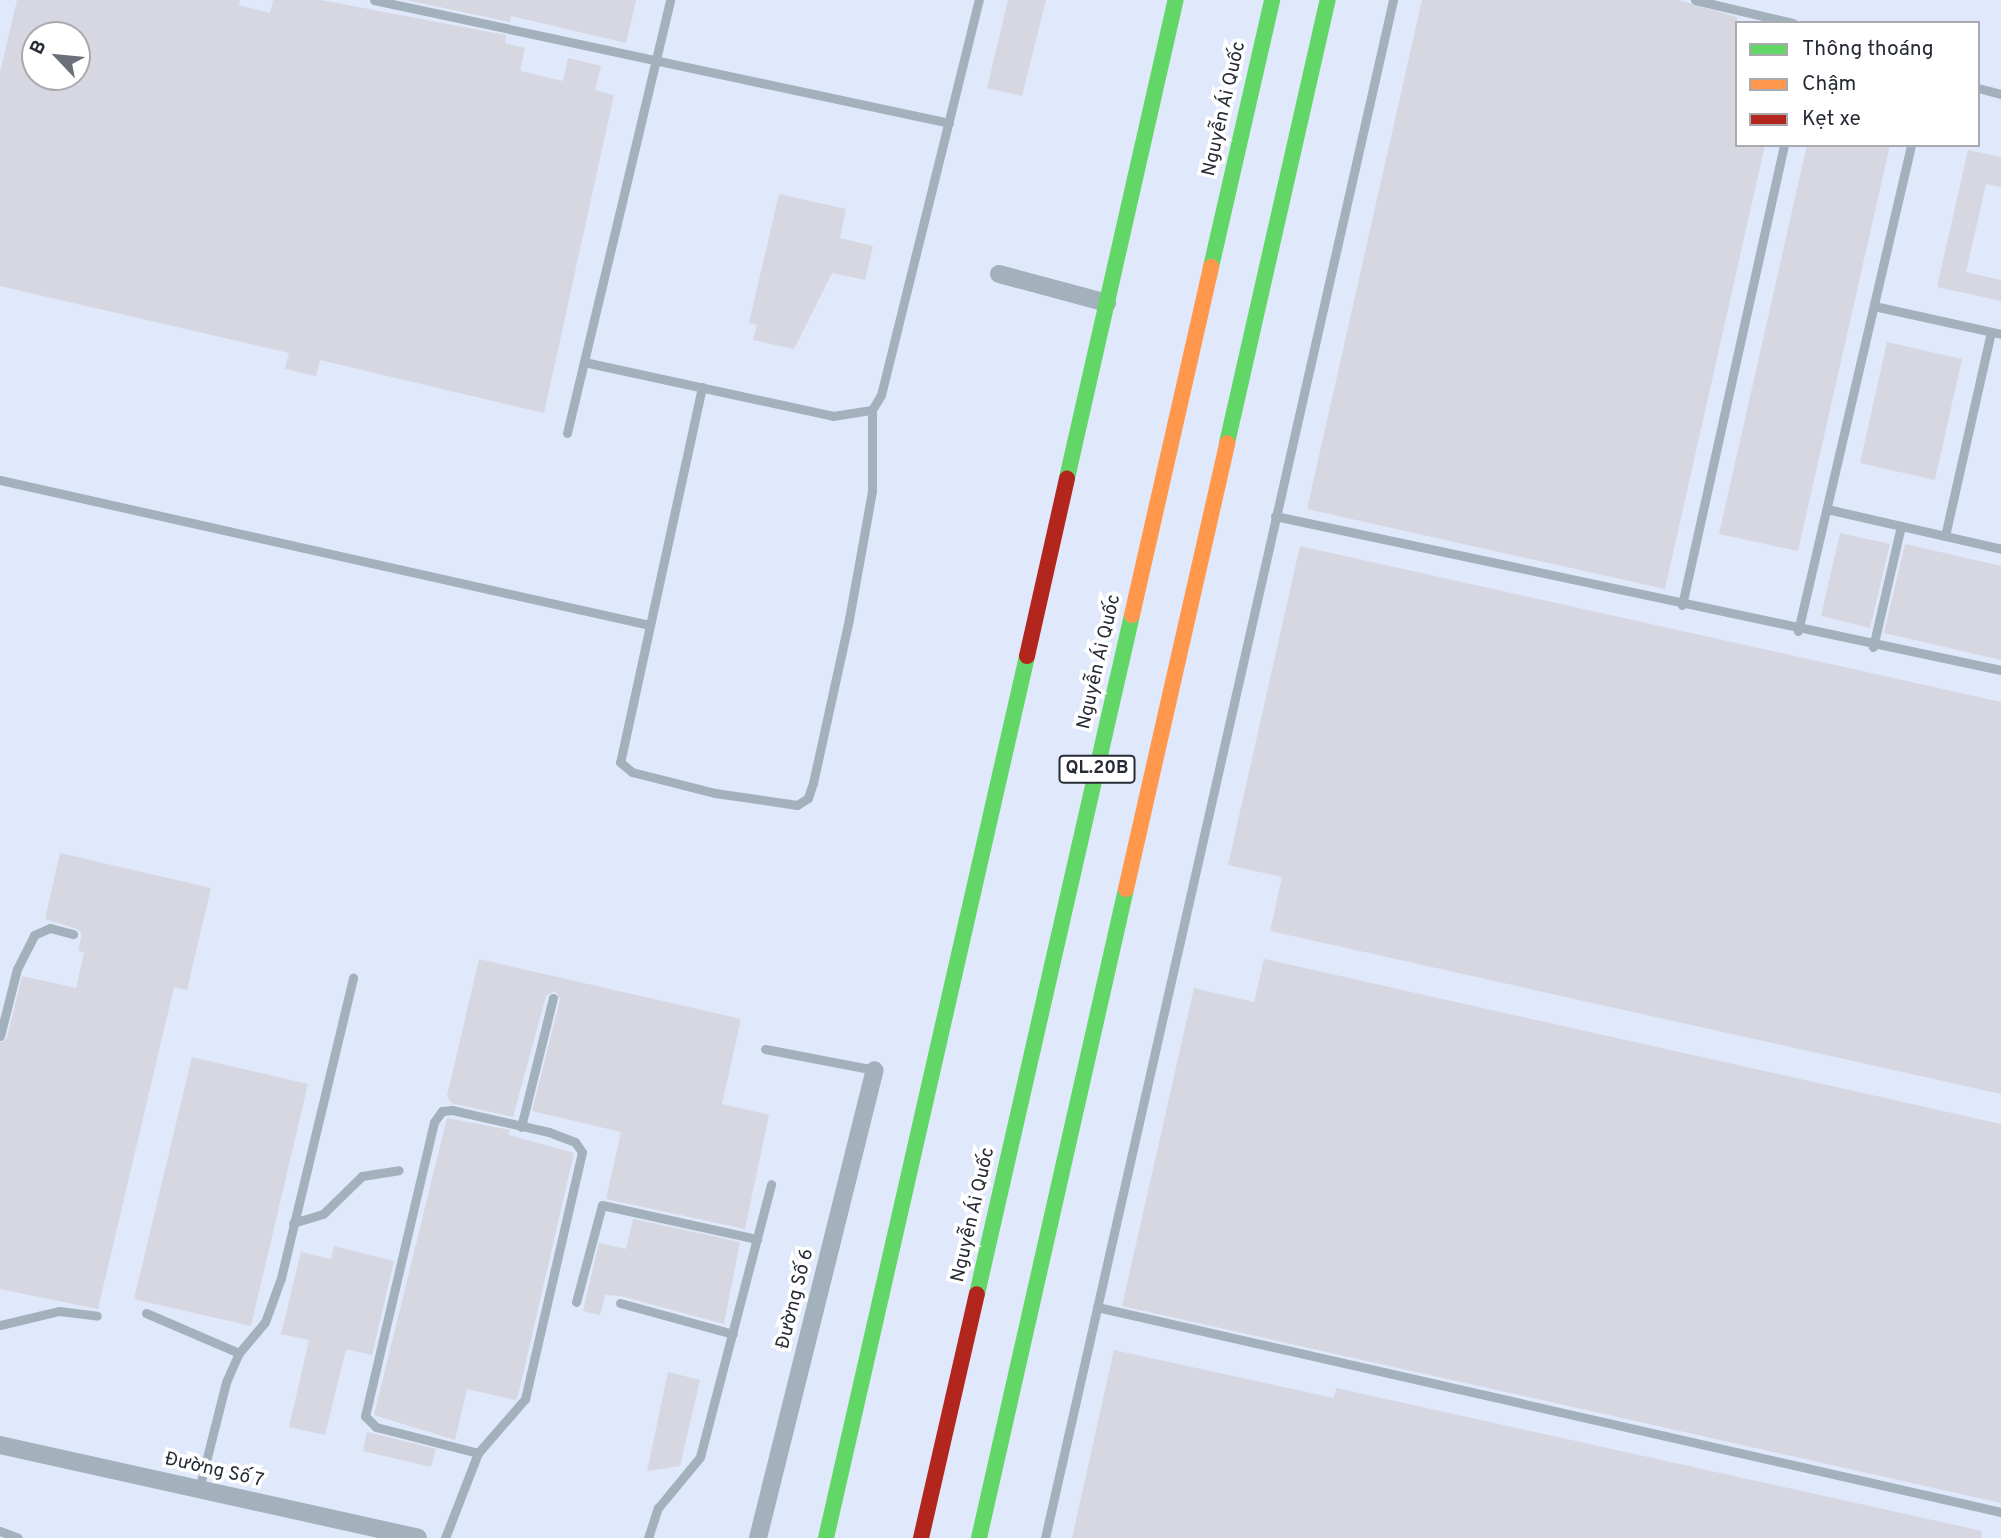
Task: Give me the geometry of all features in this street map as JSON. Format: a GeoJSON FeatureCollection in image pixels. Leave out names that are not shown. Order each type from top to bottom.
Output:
{"type":"FeatureCollection","features":[{"type":"Feature","properties":{"kind":"main road"},"geometry":{"type":"LineString","coordinates":[[826,1538],[1176,0]]}},
{"type":"Feature","properties":{"kind":"main road","name":"Nguyễn Ái Quốc"},"geometry":{"type":"LineString","coordinates":[[922,1538],[1272,0]]}},
{"type":"Feature","properties":{"kind":"main road"},"geometry":{"type":"LineString","coordinates":[[979,1538],[1328,0]]}},
{"type":"Feature","properties":{"kind":"street"},"geometry":{"type":"LineString","coordinates":[[999,274],[1107,303]]}},
{"type":"Feature","properties":{"kind":"street","name":"Đường Số 6"},"geometry":{"type":"LineString","coordinates":[[758,1538],[875,1070]]}},
{"type":"Feature","properties":{"kind":"street","name":"Đường Số 7"},"geometry":{"type":"LineString","coordinates":[[0,1445],[418,1538]]}},
{"type":"Feature","properties":{"kind":"lane"},"geometry":{"type":"LineString","coordinates":[[374,0],[948,123]]}},
{"type":"Feature","properties":{"kind":"lane"},"geometry":{"type":"LineString","coordinates":[[567,433],[670,0]]}},
{"type":"Feature","properties":{"kind":"lane"},"geometry":{"type":"LineString","coordinates":[[702,387],[620,762],[632,772],[715,793],[797,805],[808,798],[872,491],[872,410],[881,395],[979,0]]}},
{"type":"Feature","properties":{"kind":"lane"},"geometry":{"type":"LineString","coordinates":[[1045,1538],[1393,0]]}},
{"type":"Feature","properties":{"kind":"lane"},"geometry":{"type":"LineString","coordinates":[[1695,0],[1784,21]]}},
{"type":"Feature","properties":{"kind":"lane"},"geometry":{"type":"LineString","coordinates":[[1980,89],[2001,94]]}},
{"type":"Feature","properties":{"kind":"lane"},"geometry":{"type":"LineString","coordinates":[[1682,605],[1784,147]]}},
{"type":"Feature","properties":{"kind":"lane"},"geometry":{"type":"LineString","coordinates":[[1798,631],[1911,147]]}},
{"type":"Feature","properties":{"kind":"lane"},"geometry":{"type":"LineString","coordinates":[[1874,306],[1996,333],[1945,536]]}},
{"type":"Feature","properties":{"kind":"lane"},"geometry":{"type":"LineString","coordinates":[[584,362],[833,416],[872,410]]}},
{"type":"Feature","properties":{"kind":"lane"},"geometry":{"type":"LineString","coordinates":[[0,480],[649,625]]}},
{"type":"Feature","properties":{"kind":"lane"},"geometry":{"type":"LineString","coordinates":[[1826,509],[2001,549]]}},
{"type":"Feature","properties":{"kind":"lane"},"geometry":{"type":"LineString","coordinates":[[1275,516],[1873,647],[2001,670]]}},
{"type":"Feature","properties":{"kind":"lane"},"geometry":{"type":"LineString","coordinates":[[1873,647],[1901,526]]}},
{"type":"Feature","properties":{"kind":"lane"},"geometry":{"type":"LineString","coordinates":[[0,1036],[17,969],[34,935],[50,928],[73,934]]}},
{"type":"Feature","properties":{"kind":"lane"},"geometry":{"type":"LineString","coordinates":[[199,1489],[226,1382],[239,1353],[265,1322],[293,1223],[353,976]]}},
{"type":"Feature","properties":{"kind":"lane"},"geometry":{"type":"LineString","coordinates":[[521,1127],[554,998]]}},
{"type":"Feature","properties":{"kind":"lane"},"geometry":{"type":"LineString","coordinates":[[765,1049],[875,1070]]}},
{"type":"Feature","properties":{"kind":"lane"},"geometry":{"type":"LineString","coordinates":[[445,1538],[478,1452],[525,1399],[582,1159],[575,1142],[452,1110],[442,1111],[435,1122],[366,1404],[368,1424],[478,1452]]}},
{"type":"Feature","properties":{"kind":"lane"},"geometry":{"type":"LineString","coordinates":[[293,1223],[323,1214],[362,1175],[399,1170]]}},
{"type":"Feature","properties":{"kind":"lane"},"geometry":{"type":"LineString","coordinates":[[649,1538],[658,1508],[700,1457],[771,1184]]}},
{"type":"Feature","properties":{"kind":"lane"},"geometry":{"type":"LineString","coordinates":[[576,1302],[601,1205],[757,1239]]}},
{"type":"Feature","properties":{"kind":"lane"},"geometry":{"type":"LineString","coordinates":[[620,1303],[733,1334]]}},
{"type":"Feature","properties":{"kind":"lane"},"geometry":{"type":"LineString","coordinates":[[1097,1307],[2001,1513]]}},
{"type":"Feature","properties":{"kind":"lane"},"geometry":{"type":"LineString","coordinates":[[0,1325],[59,1311],[97,1317]]}},
{"type":"Feature","properties":{"kind":"lane"},"geometry":{"type":"LineString","coordinates":[[146,1313],[239,1353]]}},
{"type":"Feature","properties":{"kind":"lane"},"geometry":{"type":"LineString","coordinates":[[0,1531],[28,1538]]}},
{"type":"Feature","properties":{"kind":"shaded area"},"geometry":{"type":"Polygon","coordinates":[[[0,0],[2001,0],[2001,1538],[0,1538],[0,0]]]}},
{"type":"Feature","properties":{"kind":"building"},"geometry":{"type":"Polygon","coordinates":[[[17,0],[240,0],[239,5],[270,13],[273,0],[321,0],[506,35],[505,43],[525,48],[520,71],[563,81],[568,58],[601,66],[595,90],[614,95],[544,413],[320,360],[316,376],[285,369],[289,353],[0,286],[0,73],[17,0]]]}},
{"type":"Feature","properties":{"kind":"building"},"geometry":{"type":"Polygon","coordinates":[[[407,0],[636,0],[626,43],[511,16],[510,22],[407,0]]]}},
{"type":"Feature","properties":{"kind":"building"},"geometry":{"type":"Polygon","coordinates":[[[1008,0],[1046,0],[1022,96],[987,88],[1008,0]]]}},
{"type":"Feature","properties":{"kind":"building"},"geometry":{"type":"Polygon","coordinates":[[[1422,0],[1678,0],[1737,17],[1735,147],[1765,147],[1665,589],[1307,509],[1422,0]]]}},
{"type":"Feature","properties":{"kind":"building"},"geometry":{"type":"Polygon","coordinates":[[[1807,147],[1890,147],[1798,551],[1719,534],[1807,147]]]}},
{"type":"Feature","properties":{"kind":"building"},"geometry":{"type":"Polygon","coordinates":[[[1968,150],[2001,157],[2001,187],[1986,184],[1966,272],[2001,280],[2001,301],[1937,287],[1968,150]]]}},
{"type":"Feature","properties":{"kind":"building"},"geometry":{"type":"Polygon","coordinates":[[[779,194],[846,209],[840,238],[873,246],[865,280],[832,273],[794,349],[753,340],[757,325],[749,323],[779,194]]]}},
{"type":"Feature","properties":{"kind":"building"},"geometry":{"type":"Polygon","coordinates":[[[1887,342],[1962,359],[1935,480],[1860,463],[1887,342]]]}},
{"type":"Feature","properties":{"kind":"building"},"geometry":{"type":"Polygon","coordinates":[[[1840,533],[1890,544],[1870,628],[1821,616],[1840,533]]]}},
{"type":"Feature","properties":{"kind":"building"},"geometry":{"type":"Polygon","coordinates":[[[1905,544],[2001,566],[2001,660],[1884,633],[1905,544]]]}},
{"type":"Feature","properties":{"kind":"building"},"geometry":{"type":"Polygon","coordinates":[[[1300,546],[2001,702],[2001,1094],[1270,931],[1282,877],[1228,865],[1300,546]]]}},
{"type":"Feature","properties":{"kind":"building"},"geometry":{"type":"Polygon","coordinates":[[[60,853],[211,888],[187,990],[174,987],[98,1309],[0,1289],[0,1043],[7,1038],[22,976],[76,988],[84,952],[78,951],[82,934],[77,929],[45,919],[60,853]]]}},
{"type":"Feature","properties":{"kind":"building"},"geometry":{"type":"Polygon","coordinates":[[[479,959],[741,1019],[722,1104],[769,1115],[745,1229],[606,1199],[621,1132],[532,1111],[560,1000],[555,991],[546,996],[513,1117],[451,1103],[447,1096],[479,959]]]}},
{"type":"Feature","properties":{"kind":"building"},"geometry":{"type":"Polygon","coordinates":[[[1264,959],[2001,1124],[2001,1503],[1122,1306],[1194,988],[1254,1002],[1264,959]]]}},
{"type":"Feature","properties":{"kind":"building"},"geometry":{"type":"Polygon","coordinates":[[[192,1057],[308,1084],[251,1326],[134,1299],[192,1057]]]}},
{"type":"Feature","properties":{"kind":"building"},"geometry":{"type":"Polygon","coordinates":[[[447,1118],[510,1130],[509,1135],[574,1153],[518,1396],[515,1400],[467,1389],[455,1440],[374,1415],[447,1118]]]}},
{"type":"Feature","properties":{"kind":"building"},"geometry":{"type":"Polygon","coordinates":[[[633,1219],[740,1242],[724,1324],[621,1296],[605,1295],[600,1315],[583,1311],[599,1243],[626,1249],[633,1219]]]}},
{"type":"Feature","properties":{"kind":"building"},"geometry":{"type":"Polygon","coordinates":[[[334,1246],[394,1261],[372,1355],[346,1349],[325,1435],[289,1427],[309,1340],[281,1334],[301,1252],[331,1259],[334,1246]]]}},
{"type":"Feature","properties":{"kind":"building"},"geometry":{"type":"Polygon","coordinates":[[[1114,1350],[1334,1398],[1336,1388],[1982,1531],[1981,1538],[1072,1538],[1114,1350]]]}},
{"type":"Feature","properties":{"kind":"building"},"geometry":{"type":"Polygon","coordinates":[[[668,1372],[700,1380],[680,1466],[647,1471],[668,1372]]]}},
{"type":"Feature","properties":{"kind":"building"},"geometry":{"type":"Polygon","coordinates":[[[367,1432],[436,1449],[431,1467],[363,1451],[367,1432]]]}},
{"type":"Feature","properties":{"kind":"traffic: fast"},"geometry":{"type":"LineString","coordinates":[[1067,478],[1176,0]]}},
{"type":"Feature","properties":{"kind":"traffic: fast"},"geometry":{"type":"LineString","coordinates":[[1211,267],[1272,0]]}},
{"type":"Feature","properties":{"kind":"traffic: fast"},"geometry":{"type":"LineString","coordinates":[[1227,443],[1328,0]]}},
{"type":"Feature","properties":{"kind":"traffic: fast"},"geometry":{"type":"LineString","coordinates":[[977,1294],[1132,615]]}},
{"type":"Feature","properties":{"kind":"traffic: fast"},"geometry":{"type":"LineString","coordinates":[[826,1538],[1027,656]]}},
{"type":"Feature","properties":{"kind":"traffic: fast"},"geometry":{"type":"LineString","coordinates":[[979,1538],[1126,889]]}},
{"type":"Feature","properties":{"kind":"traffic: slow"},"geometry":{"type":"LineString","coordinates":[[1132,615],[1211,267]]}},
{"type":"Feature","properties":{"kind":"traffic: slow"},"geometry":{"type":"LineString","coordinates":[[1126,889],[1227,443]]}},
{"type":"Feature","properties":{"kind":"traffic: jam"},"geometry":{"type":"LineString","coordinates":[[1027,656],[1067,478]]}},
{"type":"Feature","properties":{"kind":"traffic: jam"},"geometry":{"type":"LineString","coordinates":[[921,1538],[977,1294]]}}]}
